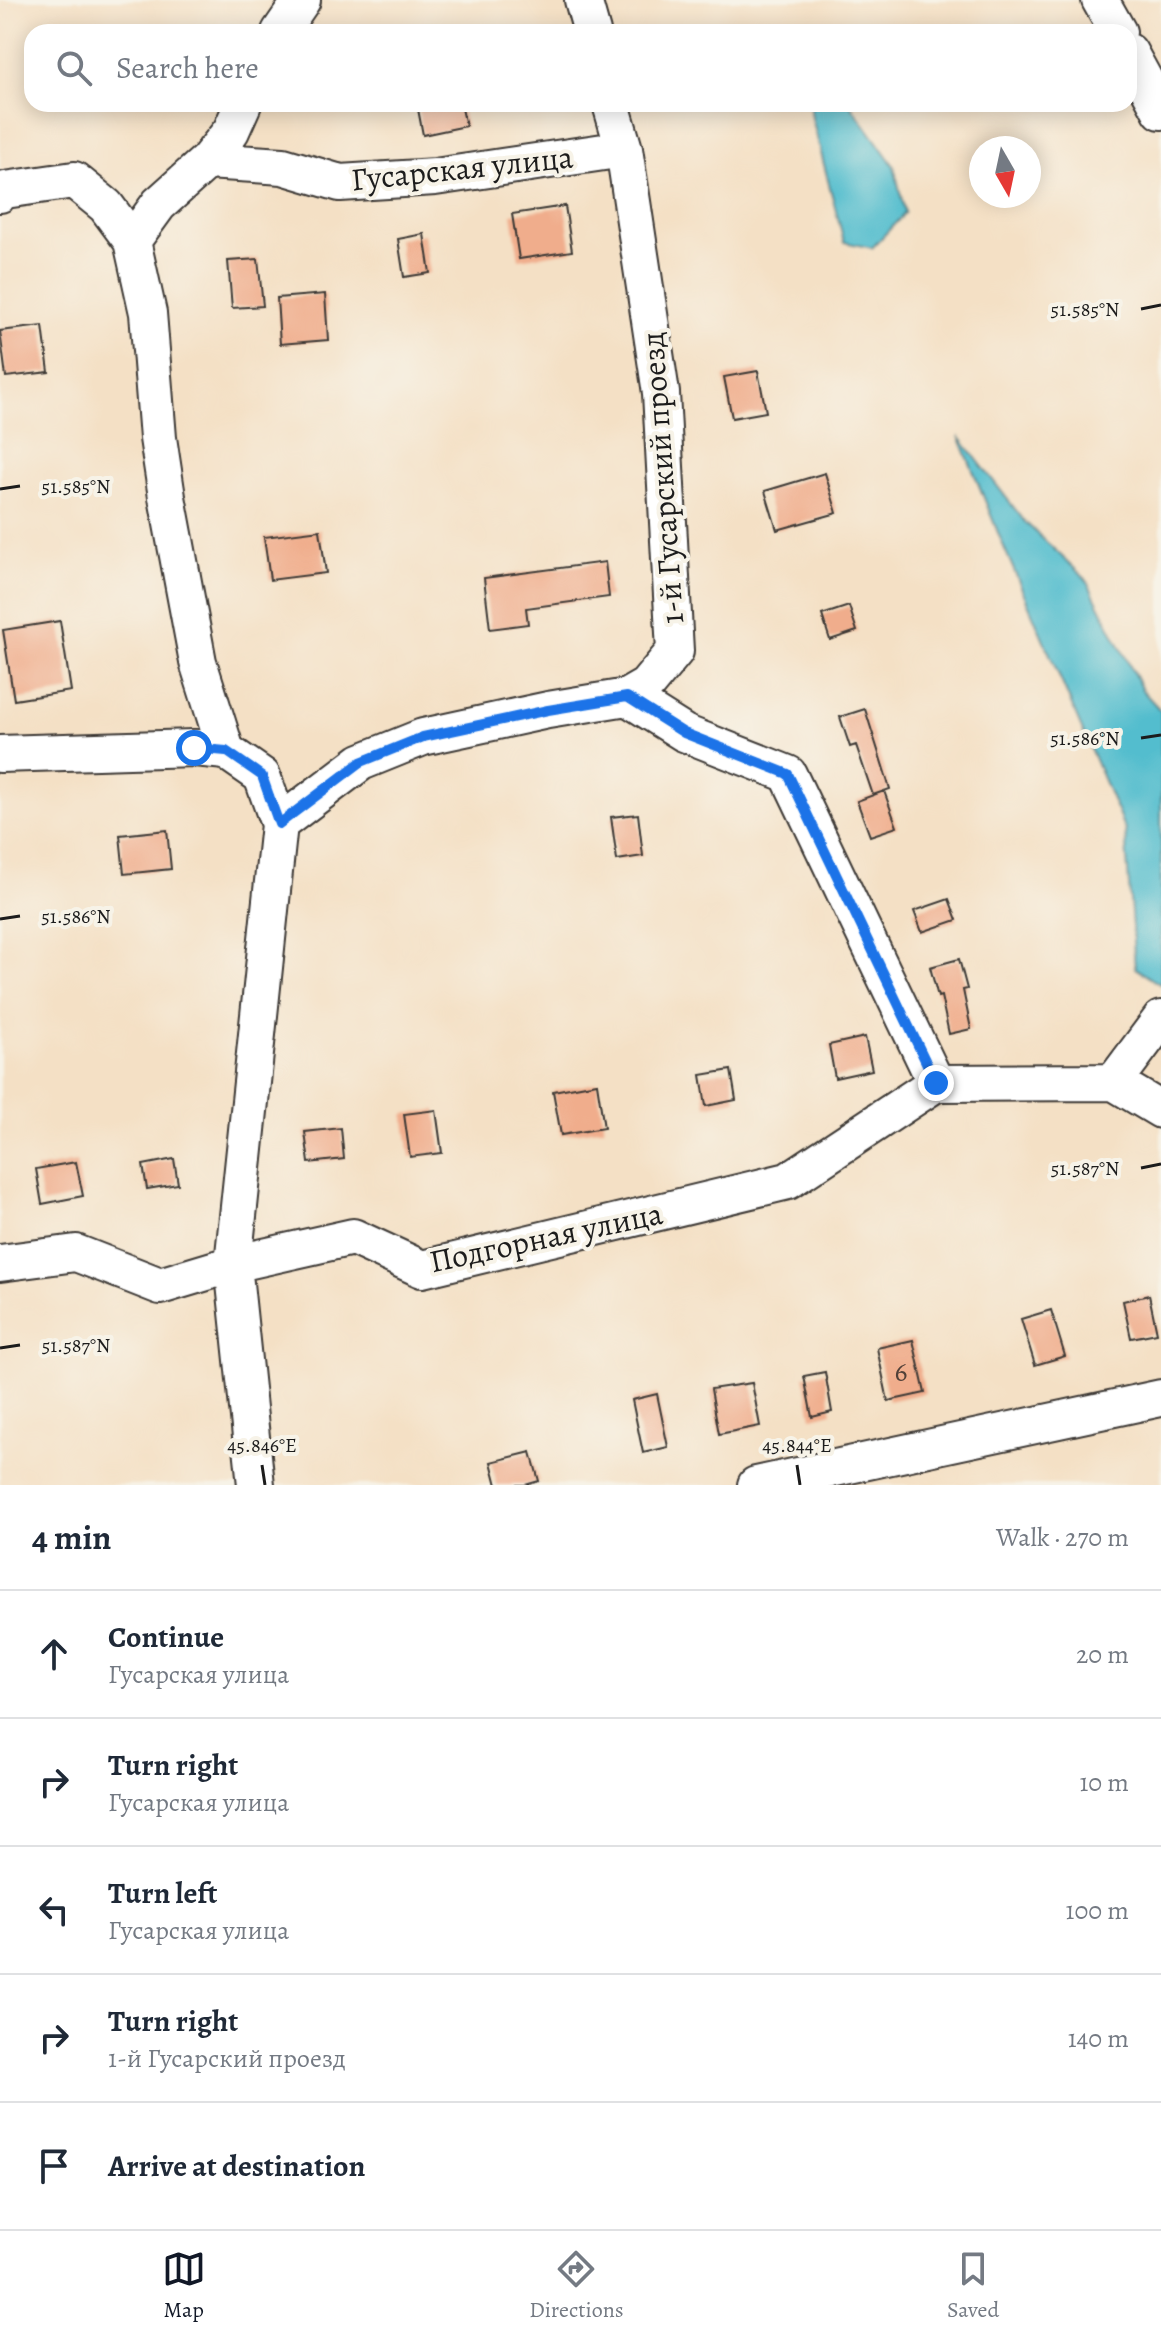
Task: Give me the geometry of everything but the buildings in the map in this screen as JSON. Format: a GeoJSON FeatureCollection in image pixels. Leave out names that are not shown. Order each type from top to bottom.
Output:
{"type":"FeatureCollection","features":[{"type":"Feature","properties":{"kind":"street"},"geometry":{"type":"LineString","coordinates":[[286,24],[302,0]]}},
{"type":"Feature","properties":{"kind":"street"},"geometry":{"type":"LineString","coordinates":[[583,0],[590,24]]}},
{"type":"Feature","properties":{"kind":"street"},"geometry":{"type":"LineString","coordinates":[[1100,0],[1114,24]]}},
{"type":"Feature","properties":{"kind":"street"},"geometry":{"type":"LineString","coordinates":[[1137,67],[1161,111]]}},
{"type":"Feature","properties":{"kind":"street"},"geometry":{"type":"LineString","coordinates":[[132,241],[159,204],[207,161],[231,131],[239,112]]}},
{"type":"Feature","properties":{"kind":"street","name":"1-й Гусарский проезд"},"geometry":{"type":"LineString","coordinates":[[613,112],[624,149],[661,393],[675,651],[646,686],[627,697]]}},
{"type":"Feature","properties":{"kind":"street","name":"Гусарская улица"},"geometry":{"type":"LineString","coordinates":[[207,161],[283,166],[340,183],[435,177],[624,149]]}},
{"type":"Feature","properties":{"kind":"street"},"geometry":{"type":"LineString","coordinates":[[0,194],[5,190],[74,180],[106,206],[132,241],[148,313],[158,438],[167,497],[198,662],[226,751]]}},
{"type":"Feature","properties":{"kind":"street"},"geometry":{"type":"LineString","coordinates":[[279,824],[361,762],[423,737],[548,710],[627,697],[684,733],[788,774],[936,1083],[1114,1082],[1161,1110]]}},
{"type":"Feature","properties":{"kind":"street"},"geometry":{"type":"LineString","coordinates":[[0,754],[194,748],[226,751],[262,776],[279,824],[233,1264],[256,1485]]}},
{"type":"Feature","properties":{"kind":"street"},"geometry":{"type":"LineString","coordinates":[[1114,1082],[1161,1019]]}},
{"type":"Feature","properties":{"kind":"street","name":"Подгорная улица"},"geometry":{"type":"LineString","coordinates":[[0,1263],[76,1253],[160,1286],[233,1264],[353,1237],[422,1269],[788,1181],[936,1083]]}},
{"type":"Feature","properties":{"kind":"street"},"geometry":{"type":"LineString","coordinates":[[756,1485],[1161,1398]]}},
{"type":"Feature","properties":{"kind":"water"},"geometry":{"type":"Polygon","coordinates":[[[811,112],[856,112],[894,166],[905,213],[872,248],[844,242],[811,112]]]}},
{"type":"Feature","properties":{"kind":"water"},"geometry":{"type":"Polygon","coordinates":[[[959,436],[1025,522],[1086,579],[1142,690],[1161,711],[1161,985],[1135,968],[1125,830],[959,436]]]}},
{"type":"Feature","properties":{"kind":"route"},"geometry":{"type":"LineString","coordinates":[[194,748],[226,751],[262,776],[279,824],[361,762],[423,737],[548,710],[627,697],[684,733],[788,774],[936,1083]]}}]}
